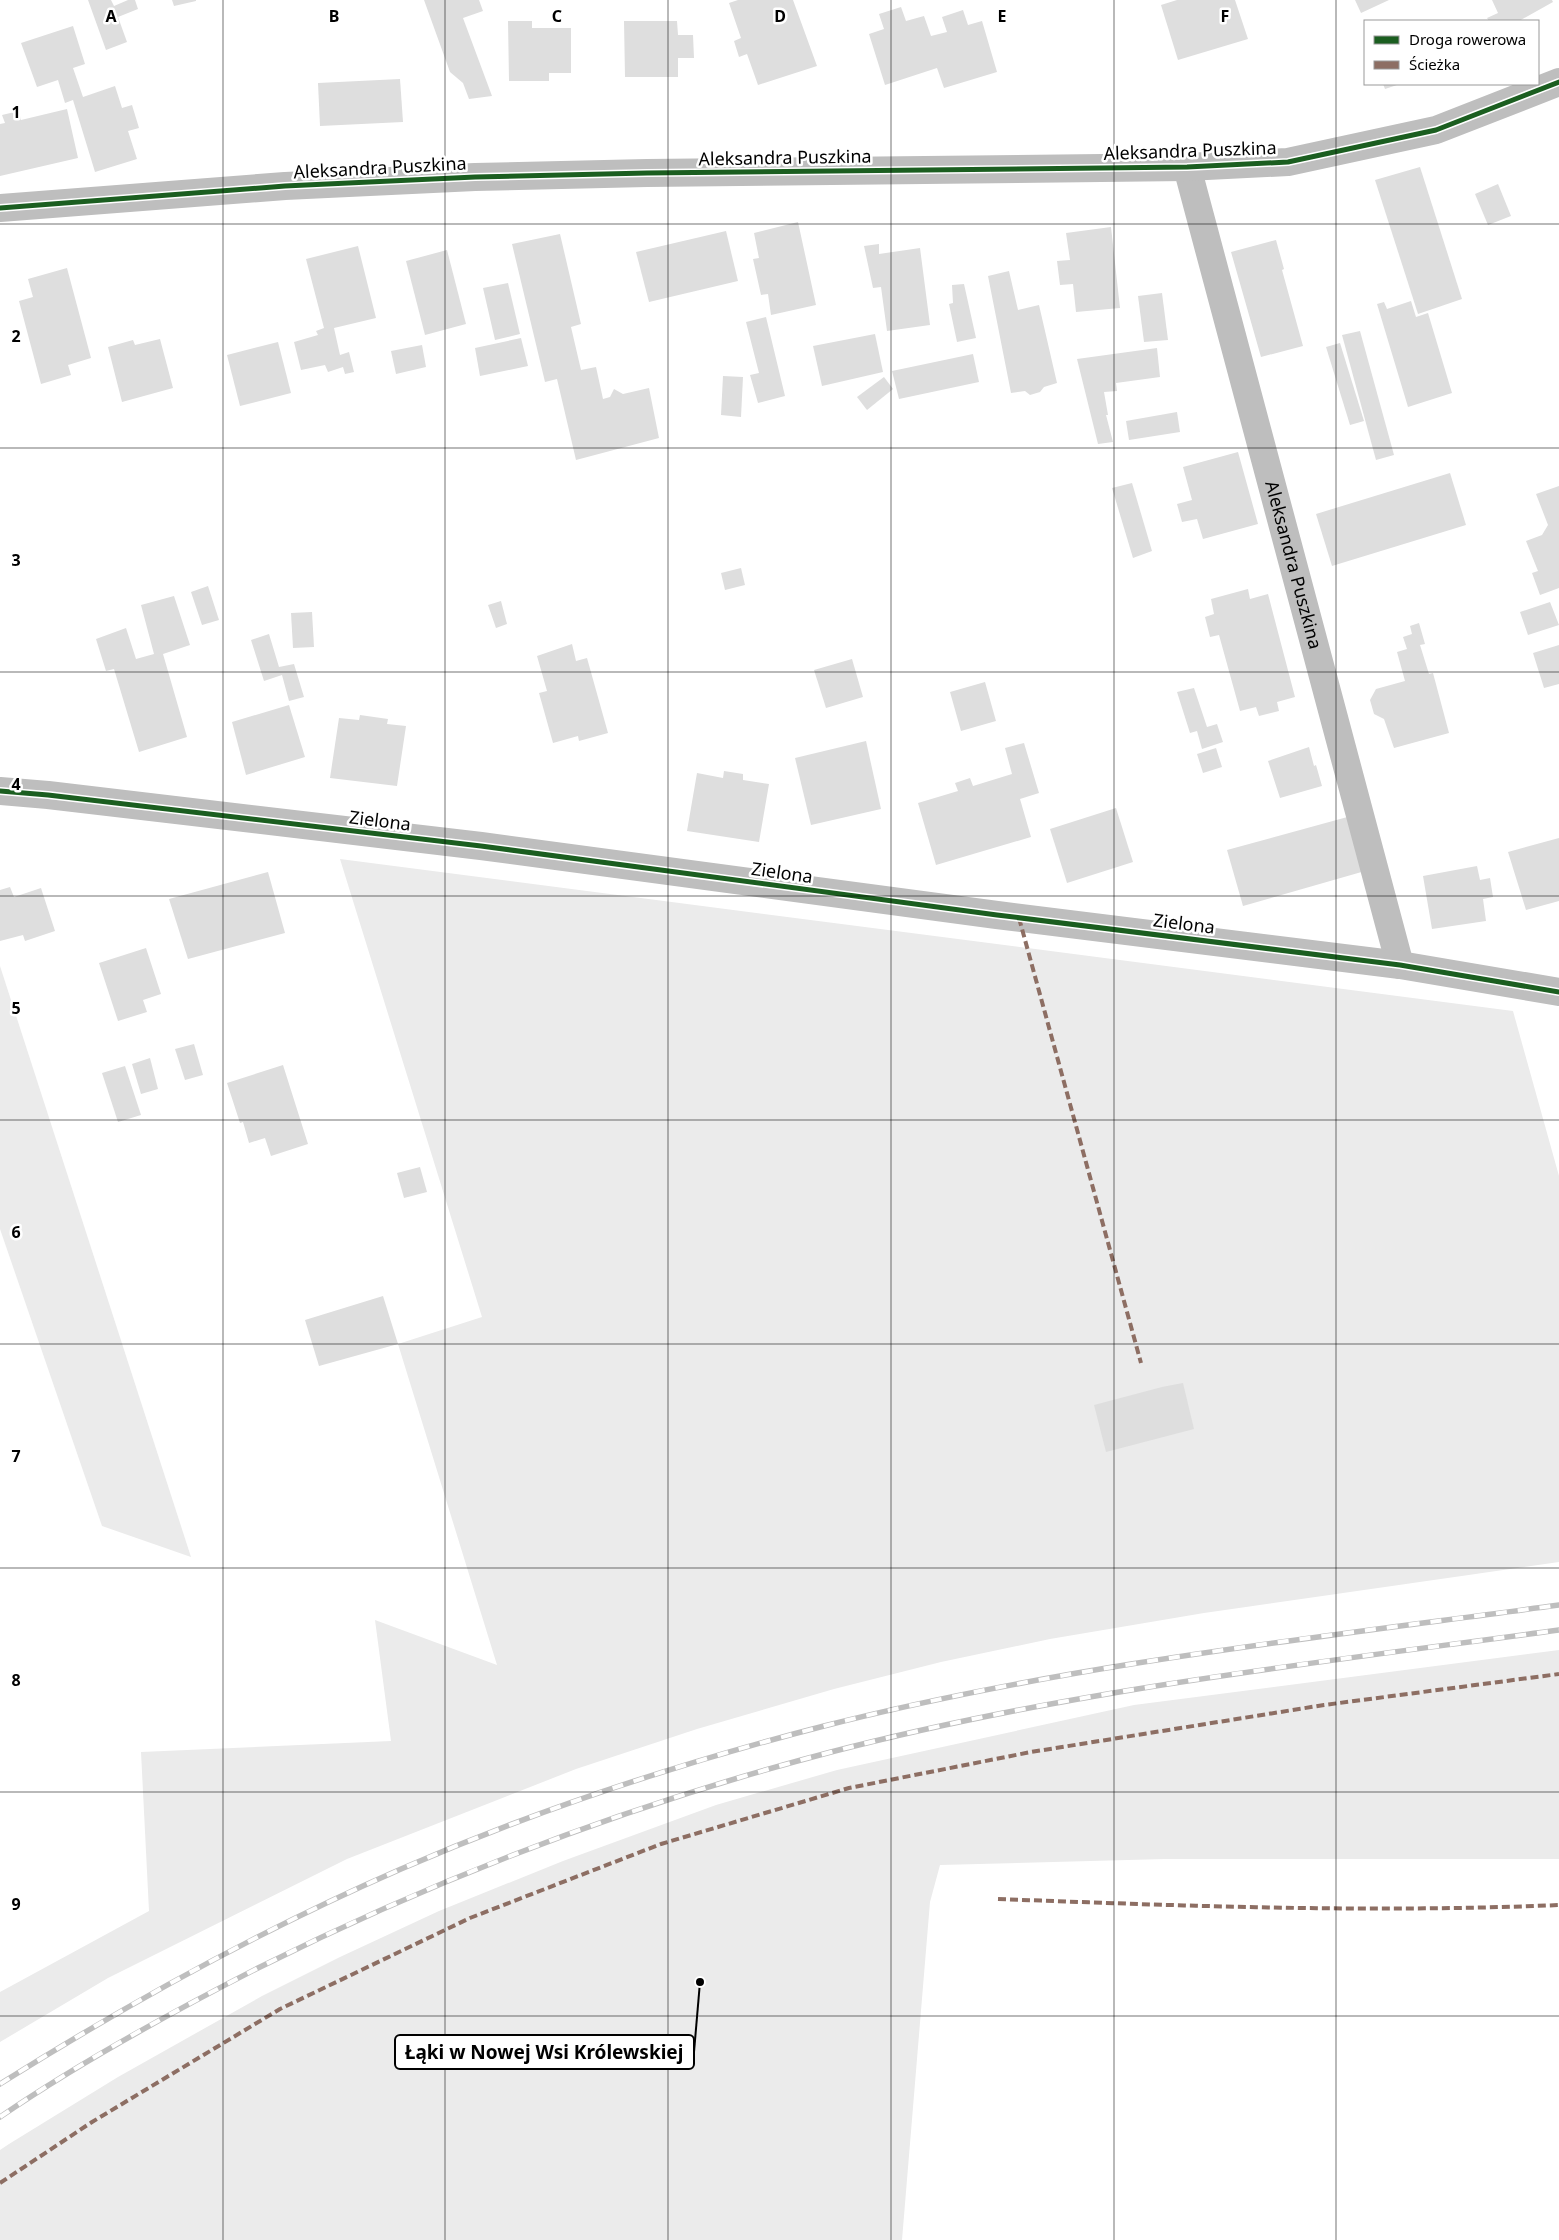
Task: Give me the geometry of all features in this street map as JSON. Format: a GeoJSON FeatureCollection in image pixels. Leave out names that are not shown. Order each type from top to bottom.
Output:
{"type":"FeatureCollection","features":[{"type":"Feature","properties":{"kind":"street","name":"Aleksandra Puszkina"},"geometry":{"type":"LineString","coordinates":[[0,208],[285,186],[475,177],[647,173],[1187,167],[1288,162],[1436,130],[1559,82]]}},
{"type":"Feature","properties":{"kind":"street","name":"Aleksandra Puszkina"},"geometry":{"type":"LineString","coordinates":[[1187,167],[1400,965]]}},
{"type":"Feature","properties":{"kind":"street","name":"Zielona"},"geometry":{"type":"LineString","coordinates":[[0,791],[481,846],[987,914],[1400,965],[1559,992]]}},
{"type":"Feature","properties":{"kind":"shaded area"},"geometry":{"type":"Polygon","coordinates":[[[340,859],[1513,1011],[1559,1176],[1559,1562],[1204,1613],[1050,1639],[941,1662],[834,1689],[697,1729],[576,1769],[347,1859],[108,1978],[0,2042],[0,1992],[149,1911],[141,1752],[391,1741],[375,1620],[497,1665],[398,1344],[482,1317],[340,859]]]}},
{"type":"Feature","properties":{"kind":"shaded area"},"geometry":{"type":"Polygon","coordinates":[[[0,966],[191,1557],[102,1526],[0,1229],[0,966]]]}},
{"type":"Feature","properties":{"kind":"shaded area"},"geometry":{"type":"Polygon","coordinates":[[[1559,1650],[1559,1859],[1165,1859],[940,1865],[930,1902],[902,2240],[0,2240],[0,2150],[118,2077],[262,1996],[439,1911],[563,1861],[716,1805],[837,1770],[1134,1705],[1559,1650]]]}},
{"type":"Feature","properties":{"kind":"building"},"geometry":{"type":"Polygon","coordinates":[[[88,0],[111,0],[114,6],[128,0],[135,0],[138,9],[118,17],[127,42],[106,50],[88,0]]]}},
{"type":"Feature","properties":{"kind":"building"},"geometry":{"type":"Polygon","coordinates":[[[172,0],[196,0],[196,1],[174,6],[172,0]]]}},
{"type":"Feature","properties":{"kind":"building"},"geometry":{"type":"Polygon","coordinates":[[[424,0],[479,0],[483,11],[463,18],[492,96],[469,99],[463,83],[450,72],[424,0]]]}},
{"type":"Feature","properties":{"kind":"building"},"geometry":{"type":"Polygon","coordinates":[[[738,0],[793,0],[817,66],[758,85],[747,54],[739,57],[734,41],[741,38],[729,3],[738,0]]]}},
{"type":"Feature","properties":{"kind":"building"},"geometry":{"type":"Polygon","coordinates":[[[1177,0],[1235,0],[1248,39],[1178,60],[1161,5],[1177,0]]]}},
{"type":"Feature","properties":{"kind":"building"},"geometry":{"type":"Polygon","coordinates":[[[1355,0],[1389,0],[1361,13],[1355,0]]]}},
{"type":"Feature","properties":{"kind":"building"},"geometry":{"type":"Polygon","coordinates":[[[1492,0],[1552,0],[1553,2],[1521,20],[1488,20],[1487,18],[1498,13],[1492,0]]]}},
{"type":"Feature","properties":{"kind":"building"},"geometry":{"type":"Polygon","coordinates":[[[901,7],[906,21],[924,16],[931,36],[947,32],[942,17],[963,10],[968,25],[982,21],[997,72],[944,88],[937,68],[885,85],[869,34],[884,29],[879,14],[901,7]]]}},
{"type":"Feature","properties":{"kind":"building"},"geometry":{"type":"Polygon","coordinates":[[[508,21],[532,21],[532,28],[571,28],[571,73],[549,73],[549,81],[509,81],[508,21]]]}},
{"type":"Feature","properties":{"kind":"building"},"geometry":{"type":"Polygon","coordinates":[[[624,21],[677,21],[678,35],[693,35],[694,58],[678,58],[678,77],[625,77],[624,21]]]}},
{"type":"Feature","properties":{"kind":"building"},"geometry":{"type":"Polygon","coordinates":[[[73,26],[85,64],[73,68],[83,97],[115,86],[122,108],[132,105],[139,128],[128,131],[137,159],[95,172],[73,100],[65,103],[58,80],[37,87],[21,43],[73,26]]]}},
{"type":"Feature","properties":{"kind":"building"},"geometry":{"type":"Polygon","coordinates":[[[400,79],[403,122],[320,126],[318,83],[400,79]]]}},
{"type":"Feature","properties":{"kind":"building"},"geometry":{"type":"Polygon","coordinates":[[[1383,85],[1397,85],[1385,89],[1383,85]]]}},
{"type":"Feature","properties":{"kind":"building"},"geometry":{"type":"Polygon","coordinates":[[[67,109],[78,158],[0,176],[0,124],[5,123],[2,115],[19,111],[21,120],[67,109]]]}},
{"type":"Feature","properties":{"kind":"building"},"geometry":{"type":"Polygon","coordinates":[[[1420,167],[1462,299],[1418,314],[1375,180],[1420,167]]]}},
{"type":"Feature","properties":{"kind":"building"},"geometry":{"type":"Polygon","coordinates":[[[1498,184],[1511,216],[1488,225],[1475,194],[1498,184]]]}},
{"type":"Feature","properties":{"kind":"building"},"geometry":{"type":"Polygon","coordinates":[[[798,222],[816,305],[771,315],[768,294],[761,295],[753,259],[759,258],[754,233],[798,222]]]}},
{"type":"Feature","properties":{"kind":"building"},"geometry":{"type":"Polygon","coordinates":[[[1111,227],[1120,308],[1076,312],[1073,284],[1060,285],[1057,261],[1070,260],[1066,233],[1111,227]]]}},
{"type":"Feature","properties":{"kind":"building"},"geometry":{"type":"Polygon","coordinates":[[[726,231],[738,281],[649,302],[636,252],[726,231]]]}},
{"type":"Feature","properties":{"kind":"building"},"geometry":{"type":"Polygon","coordinates":[[[560,234],[581,324],[571,327],[581,370],[596,367],[603,399],[610,397],[614,389],[623,394],[649,388],[659,438],[576,460],[557,379],[545,382],[512,244],[560,234]]]}},
{"type":"Feature","properties":{"kind":"building"},"geometry":{"type":"Polygon","coordinates":[[[1276,240],[1284,269],[1282,270],[1303,346],[1261,357],[1231,252],[1276,240]]]}},
{"type":"Feature","properties":{"kind":"building"},"geometry":{"type":"Polygon","coordinates":[[[879,244],[879,254],[920,248],[930,325],[887,331],[881,287],[873,288],[864,246],[879,244]]]}},
{"type":"Feature","properties":{"kind":"building"},"geometry":{"type":"Polygon","coordinates":[[[358,246],[376,318],[334,328],[340,355],[349,352],[354,372],[345,374],[343,367],[328,372],[325,365],[301,370],[294,342],[318,335],[316,331],[324,328],[306,259],[358,246]]]}},
{"type":"Feature","properties":{"kind":"building"},"geometry":{"type":"Polygon","coordinates":[[[447,250],[466,324],[425,335],[406,261],[447,250]]]}},
{"type":"Feature","properties":{"kind":"building"},"geometry":{"type":"Polygon","coordinates":[[[67,268],[91,358],[68,365],[71,375],[41,384],[19,301],[33,297],[28,279],[67,268]]]}},
{"type":"Feature","properties":{"kind":"building"},"geometry":{"type":"Polygon","coordinates":[[[1009,271],[1018,310],[1039,305],[1057,383],[1044,387],[1040,392],[1030,395],[1025,391],[1011,393],[988,276],[1009,271]]]}},
{"type":"Feature","properties":{"kind":"building"},"geometry":{"type":"Polygon","coordinates":[[[508,283],[520,334],[495,340],[483,288],[508,283]]]}},
{"type":"Feature","properties":{"kind":"building"},"geometry":{"type":"Polygon","coordinates":[[[964,284],[976,338],[957,342],[949,304],[953,303],[952,285],[964,284]]]}},
{"type":"Feature","properties":{"kind":"building"},"geometry":{"type":"Polygon","coordinates":[[[1162,293],[1168,340],[1144,342],[1138,296],[1162,293]]]}},
{"type":"Feature","properties":{"kind":"building"},"geometry":{"type":"Polygon","coordinates":[[[1411,301],[1416,317],[1428,313],[1452,393],[1408,407],[1377,304],[1384,302],[1387,309],[1411,301]]]}},
{"type":"Feature","properties":{"kind":"building"},"geometry":{"type":"Polygon","coordinates":[[[766,317],[785,396],[758,403],[750,375],[759,373],[746,322],[766,317]]]}},
{"type":"Feature","properties":{"kind":"building"},"geometry":{"type":"Polygon","coordinates":[[[1360,331],[1394,455],[1376,460],[1342,335],[1360,331]]]}},
{"type":"Feature","properties":{"kind":"building"},"geometry":{"type":"Polygon","coordinates":[[[875,334],[883,372],[822,386],[813,346],[875,334]]]}},
{"type":"Feature","properties":{"kind":"building"},"geometry":{"type":"Polygon","coordinates":[[[521,338],[528,366],[480,376],[475,348],[521,338]]]}},
{"type":"Feature","properties":{"kind":"building"},"geometry":{"type":"Polygon","coordinates":[[[160,339],[173,388],[122,402],[108,347],[133,340],[135,345],[160,339]]]}},
{"type":"Feature","properties":{"kind":"building"},"geometry":{"type":"Polygon","coordinates":[[[278,342],[291,393],[240,406],[227,355],[278,342]]]}},
{"type":"Feature","properties":{"kind":"building"},"geometry":{"type":"Polygon","coordinates":[[[1340,343],[1364,421],[1350,425],[1326,347],[1340,343]]]}},
{"type":"Feature","properties":{"kind":"building"},"geometry":{"type":"Polygon","coordinates":[[[422,345],[426,367],[396,374],[391,351],[422,345]]]}},
{"type":"Feature","properties":{"kind":"building"},"geometry":{"type":"Polygon","coordinates":[[[1157,348],[1160,377],[1116,383],[1117,391],[1104,392],[1108,415],[1106,415],[1113,442],[1098,444],[1077,359],[1157,348]]]}},
{"type":"Feature","properties":{"kind":"building"},"geometry":{"type":"Polygon","coordinates":[[[973,354],[979,382],[899,399],[892,371],[973,354]]]}},
{"type":"Feature","properties":{"kind":"building"},"geometry":{"type":"Polygon","coordinates":[[[723,376],[743,377],[741,417],[721,415],[723,376]]]}},
{"type":"Feature","properties":{"kind":"building"},"geometry":{"type":"Polygon","coordinates":[[[884,377],[893,389],[867,410],[857,397],[884,377]]]}},
{"type":"Feature","properties":{"kind":"building"},"geometry":{"type":"Polygon","coordinates":[[[1177,412],[1180,432],[1129,440],[1126,421],[1177,412]]]}},
{"type":"Feature","properties":{"kind":"building"},"geometry":{"type":"Polygon","coordinates":[[[1238,452],[1258,524],[1203,539],[1197,519],[1182,522],[1177,504],[1192,500],[1183,467],[1238,452]]]}},
{"type":"Feature","properties":{"kind":"building"},"geometry":{"type":"Polygon","coordinates":[[[1450,473],[1466,525],[1332,566],[1316,514],[1450,473]]]}},
{"type":"Feature","properties":{"kind":"building"},"geometry":{"type":"Polygon","coordinates":[[[1132,483],[1152,551],[1133,558],[1112,488],[1132,483]]]}},
{"type":"Feature","properties":{"kind":"building"},"geometry":{"type":"Polygon","coordinates":[[[1559,486],[1559,588],[1540,595],[1532,573],[1538,571],[1526,541],[1542,535],[1548,525],[1536,494],[1559,486]]]}},
{"type":"Feature","properties":{"kind":"building"},"geometry":{"type":"Polygon","coordinates":[[[741,568],[745,585],[725,590],[721,573],[741,568]]]}},
{"type":"Feature","properties":{"kind":"building"},"geometry":{"type":"Polygon","coordinates":[[[208,586],[219,620],[202,625],[191,592],[208,586]]]}},
{"type":"Feature","properties":{"kind":"building"},"geometry":{"type":"Polygon","coordinates":[[[1248,589],[1250,599],[1268,594],[1295,697],[1277,702],[1279,711],[1259,716],[1256,707],[1240,711],[1219,635],[1210,637],[1205,617],[1214,614],[1211,599],[1248,589]]]}},
{"type":"Feature","properties":{"kind":"building"},"geometry":{"type":"Polygon","coordinates":[[[174,596],[190,645],[163,654],[187,737],[139,752],[114,669],[106,671],[96,639],[126,628],[136,659],[154,654],[141,605],[174,596]]]}},
{"type":"Feature","properties":{"kind":"building"},"geometry":{"type":"Polygon","coordinates":[[[501,601],[507,624],[496,628],[488,605],[501,601]]]}},
{"type":"Feature","properties":{"kind":"building"},"geometry":{"type":"Polygon","coordinates":[[[1550,602],[1559,625],[1528,635],[1520,612],[1550,602]]]}},
{"type":"Feature","properties":{"kind":"building"},"geometry":{"type":"Polygon","coordinates":[[[312,612],[314,647],[293,648],[291,613],[312,612]]]}},
{"type":"Feature","properties":{"kind":"building"},"geometry":{"type":"Polygon","coordinates":[[[1419,623],[1425,644],[1420,645],[1429,674],[1433,673],[1449,733],[1394,748],[1384,719],[1374,714],[1370,700],[1376,689],[1405,681],[1397,652],[1407,649],[1403,637],[1412,634],[1410,626],[1419,623]]]}},
{"type":"Feature","properties":{"kind":"building"},"geometry":{"type":"Polygon","coordinates":[[[269,634],[279,667],[294,664],[304,697],[289,701],[282,675],[264,681],[251,640],[269,634]]]}},
{"type":"Feature","properties":{"kind":"building"},"geometry":{"type":"Polygon","coordinates":[[[572,644],[576,661],[587,658],[608,733],[579,741],[578,736],[553,743],[539,693],[547,691],[537,656],[572,644]]]}},
{"type":"Feature","properties":{"kind":"building"},"geometry":{"type":"Polygon","coordinates":[[[1559,645],[1559,684],[1544,688],[1533,653],[1559,645]]]}},
{"type":"Feature","properties":{"kind":"building"},"geometry":{"type":"Polygon","coordinates":[[[852,659],[863,697],[826,708],[814,670],[852,659]]]}},
{"type":"Feature","properties":{"kind":"building"},"geometry":{"type":"Polygon","coordinates":[[[985,682],[996,721],[961,731],[950,692],[985,682]]]}},
{"type":"Feature","properties":{"kind":"building"},"geometry":{"type":"Polygon","coordinates":[[[1194,688],[1207,727],[1217,724],[1223,742],[1202,749],[1197,731],[1190,733],[1177,692],[1194,688]]]}},
{"type":"Feature","properties":{"kind":"building"},"geometry":{"type":"Polygon","coordinates":[[[289,705],[305,757],[246,775],[232,722],[289,705]]]}},
{"type":"Feature","properties":{"kind":"building"},"geometry":{"type":"Polygon","coordinates":[[[360,715],[388,719],[387,724],[406,726],[397,786],[330,778],[339,718],[359,720],[360,715]]]}},
{"type":"Feature","properties":{"kind":"building"},"geometry":{"type":"Polygon","coordinates":[[[866,741],[881,809],[811,825],[795,758],[866,741]]]}},
{"type":"Feature","properties":{"kind":"building"},"geometry":{"type":"Polygon","coordinates":[[[1024,743],[1039,793],[1020,799],[1031,837],[936,865],[918,803],[958,791],[955,783],[970,778],[973,786],[1012,774],[1005,748],[1024,743]]]}},
{"type":"Feature","properties":{"kind":"building"},"geometry":{"type":"Polygon","coordinates":[[[1309,747],[1322,786],[1280,798],[1268,761],[1309,747]]]}},
{"type":"Feature","properties":{"kind":"building"},"geometry":{"type":"Polygon","coordinates":[[[1216,748],[1222,767],[1203,773],[1197,754],[1216,748]]]}},
{"type":"Feature","properties":{"kind":"building"},"geometry":{"type":"Polygon","coordinates":[[[724,771],[743,774],[743,780],[769,784],[759,842],[687,831],[697,773],[723,778],[724,771]]]}},
{"type":"Feature","properties":{"kind":"building"},"geometry":{"type":"Polygon","coordinates":[[[1116,808],[1133,862],[1067,883],[1050,829],[1116,808]]]}},
{"type":"Feature","properties":{"kind":"building"},"geometry":{"type":"Polygon","coordinates":[[[1351,816],[1365,871],[1243,906],[1227,850],[1351,816]]]}},
{"type":"Feature","properties":{"kind":"building"},"geometry":{"type":"Polygon","coordinates":[[[1559,838],[1559,901],[1526,910],[1508,852],[1559,838]]]}},
{"type":"Feature","properties":{"kind":"building"},"geometry":{"type":"Polygon","coordinates":[[[1477,866],[1480,880],[1490,878],[1493,897],[1483,899],[1486,921],[1432,929],[1423,876],[1477,866]]]}},
{"type":"Feature","properties":{"kind":"building"},"geometry":{"type":"Polygon","coordinates":[[[268,872],[285,933],[188,959],[169,899],[268,872]]]}},
{"type":"Feature","properties":{"kind":"building"},"geometry":{"type":"Polygon","coordinates":[[[10,887],[14,897],[41,888],[55,931],[25,941],[23,935],[0,941],[0,890],[10,887]]]}},
{"type":"Feature","properties":{"kind":"building"},"geometry":{"type":"Polygon","coordinates":[[[146,948],[161,994],[143,1000],[147,1012],[118,1021],[99,963],[146,948]]]}},
{"type":"Feature","properties":{"kind":"building"},"geometry":{"type":"Polygon","coordinates":[[[194,1044],[203,1075],[185,1080],[175,1049],[194,1044]]]}},
{"type":"Feature","properties":{"kind":"building"},"geometry":{"type":"Polygon","coordinates":[[[150,1058],[158,1089],[141,1094],[132,1064],[150,1058]]]}},
{"type":"Feature","properties":{"kind":"building"},"geometry":{"type":"Polygon","coordinates":[[[283,1065],[308,1144],[271,1156],[265,1138],[249,1143],[243,1122],[240,1123],[227,1083],[283,1065]]]}},
{"type":"Feature","properties":{"kind":"building"},"geometry":{"type":"Polygon","coordinates":[[[125,1066],[141,1115],[118,1122],[102,1073],[125,1066]]]}},
{"type":"Feature","properties":{"kind":"building"},"geometry":{"type":"Polygon","coordinates":[[[420,1167],[427,1192],[404,1198],[397,1173],[420,1167]]]}},
{"type":"Feature","properties":{"kind":"building"},"geometry":{"type":"Polygon","coordinates":[[[383,1296],[398,1344],[319,1366],[305,1320],[383,1296]]]}},
{"type":"Feature","properties":{"kind":"building"},"geometry":{"type":"Polygon","coordinates":[[[1183,1383],[1194,1429],[1106,1452],[1094,1405],[1183,1383]]]}},
{"type":"Feature","properties":{"kind":"railway"},"geometry":{"type":"LineString","coordinates":[[0,2084],[97,2025],[196,1969],[349,1892],[452,1847],[504,1827],[663,1772],[824,1726],[1006,1686],[1190,1655],[1559,1605]]}},
{"type":"Feature","properties":{"kind":"railway"},"geometry":{"type":"LineString","coordinates":[[0,2117],[94,2057],[159,2020],[327,1934],[468,1873],[539,1845],[683,1795],[831,1752],[1011,1711],[1193,1680],[1559,1630]]}},
{"type":"Feature","properties":{"kind":"marked path"},"geometry":{"type":"LineString","coordinates":[[1019,918],[1141,1363]]}},
{"type":"Feature","properties":{"kind":"marked path"},"geometry":{"type":"LineString","coordinates":[[0,2183],[92,2122],[280,2009],[470,1918],[661,1844],[849,1788],[1031,1752],[1324,1705],[1559,1674]]}},
{"type":"Feature","properties":{"kind":"marked path"},"geometry":{"type":"LineString","coordinates":[[998,1899],[1208,1906],[1349,1908],[1559,1905]]}},
{"type":"Feature","properties":{"kind":"cycle path"},"geometry":{"type":"LineString","coordinates":[[0,208],[285,186],[475,177],[647,173],[1187,167],[1288,162],[1436,130],[1559,82]]}},
{"type":"Feature","properties":{"kind":"cycle path"},"geometry":{"type":"LineString","coordinates":[[0,791],[481,846],[997,915],[1400,965],[1559,992]]}},
{"type":"Feature","properties":{"kind":"place","name":"Łąki w Nowej Wsi Królewskiej"},"geometry":{"type":"Point","coordinates":[700,1982]}}]}
